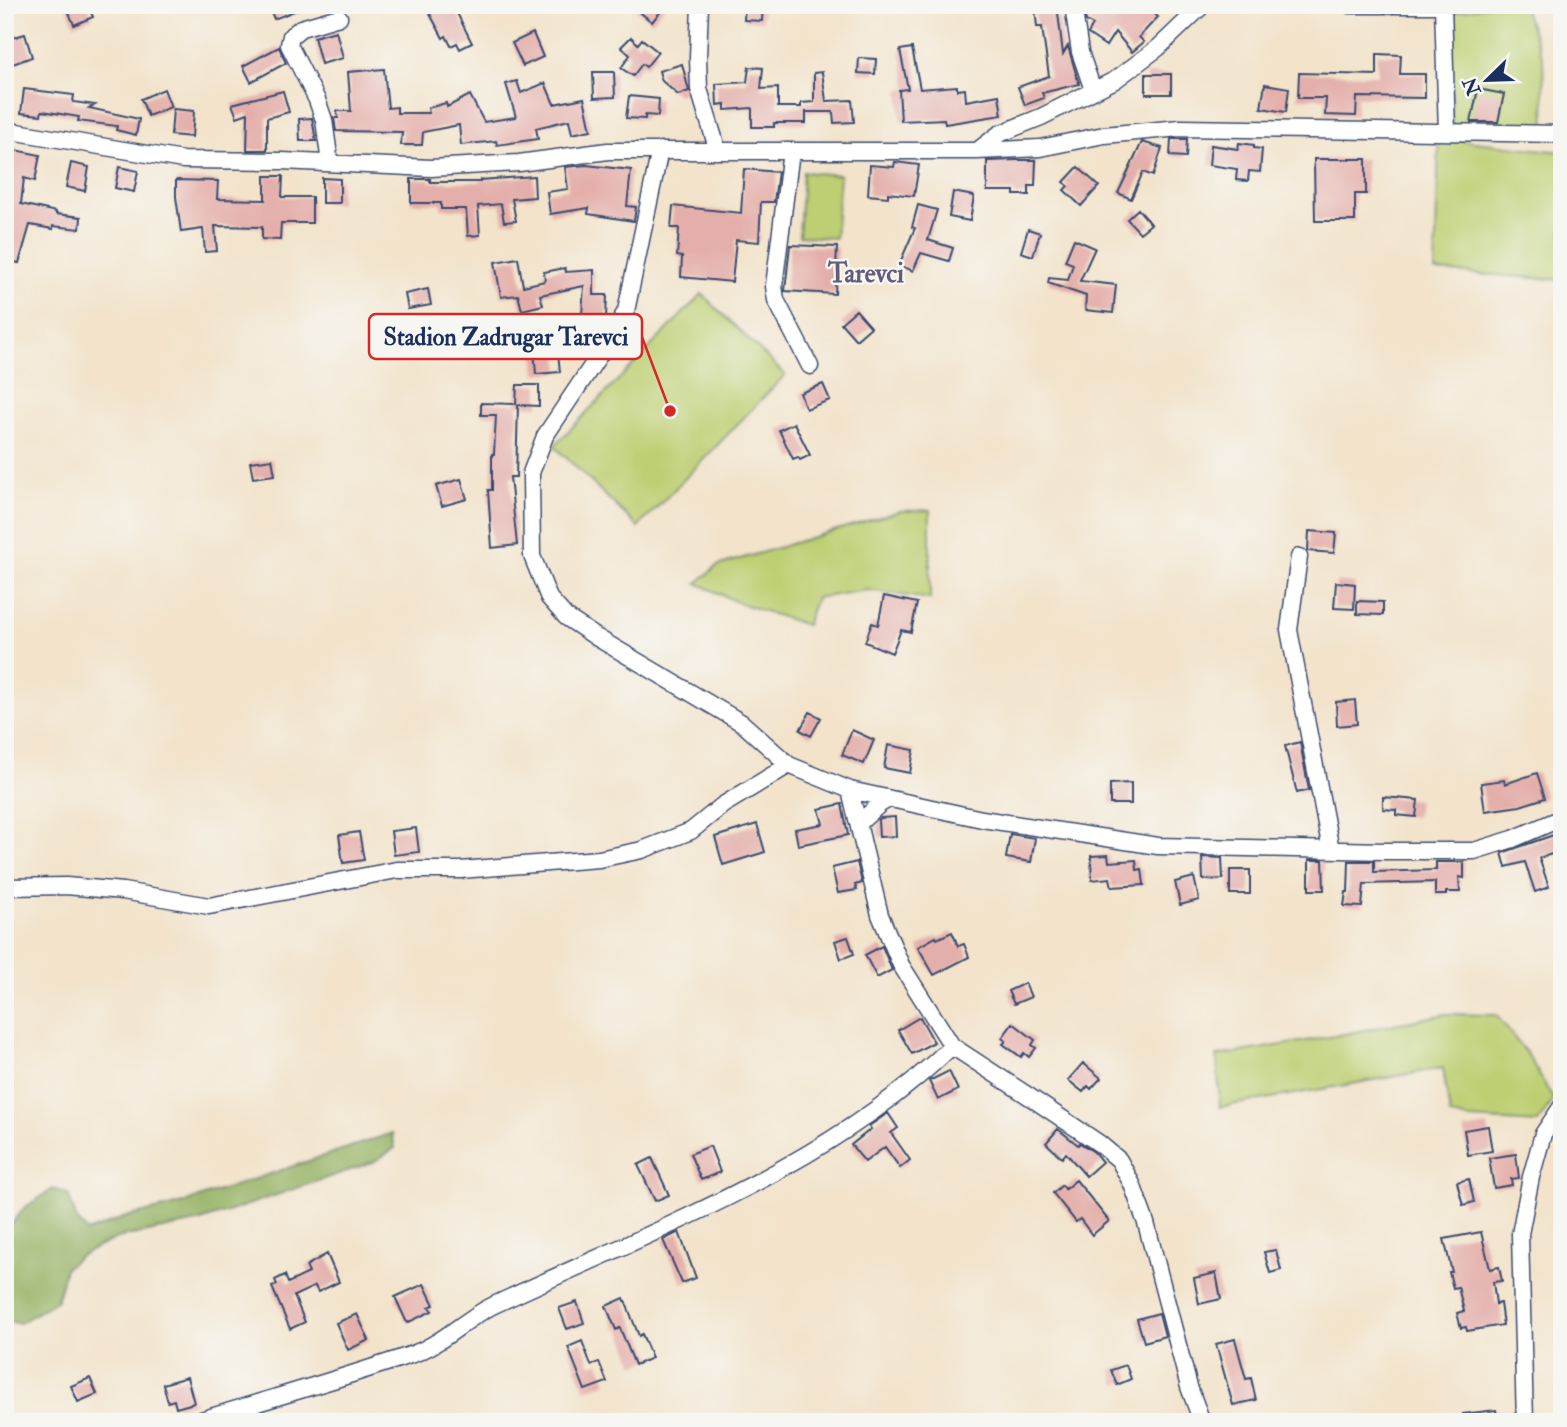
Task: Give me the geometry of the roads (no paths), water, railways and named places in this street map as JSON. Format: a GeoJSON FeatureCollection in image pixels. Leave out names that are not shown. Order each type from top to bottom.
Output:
{"type":"FeatureCollection","features":[{"type":"Feature","properties":{"kind":"street"},"geometry":{"type":"LineString","coordinates":[[700,5],[699,89],[718,151]]}},
{"type":"Feature","properties":{"kind":"street"},"geometry":{"type":"LineString","coordinates":[[1073,5],[1080,52],[1093,90]]}},
{"type":"Feature","properties":{"kind":"street"},"geometry":{"type":"LineString","coordinates":[[977,151],[999,134],[1041,117],[1115,80],[1158,48],[1203,5]]}},
{"type":"Feature","properties":{"kind":"street"},"geometry":{"type":"LineString","coordinates":[[1350,5],[1446,6],[1447,132]]}},
{"type":"Feature","properties":{"kind":"street"},"geometry":{"type":"LineString","coordinates":[[330,163],[324,120],[317,100],[289,45],[290,36],[301,28],[339,17]]}},
{"type":"Feature","properties":{"kind":"street"},"geometry":{"type":"LineString","coordinates":[[5,130],[183,160],[431,168],[476,167],[608,151],[977,151],[1040,148],[1104,135],[1180,128],[1562,134]]}},
{"type":"Feature","properties":{"kind":"street"},"geometry":{"type":"LineString","coordinates":[[660,150],[626,311],[612,337],[545,436],[531,473],[532,556],[549,598],[566,617],[742,723],[789,765],[850,790],[982,819],[1158,846],[1474,851],[1513,839],[1562,818]]}},
{"type":"Feature","properties":{"kind":"street"},"geometry":{"type":"LineString","coordinates":[[791,151],[774,286],[776,300],[810,366]]}},
{"type":"Feature","properties":{"kind":"street"},"geometry":{"type":"LineString","coordinates":[[1299,557],[1289,629],[1331,850]]}},
{"type":"Feature","properties":{"kind":"street"},"geometry":{"type":"LineString","coordinates":[[5,887],[123,891],[209,906],[397,870],[460,870],[599,859],[642,850],[691,831],[723,805],[789,765]]}},
{"type":"Feature","properties":{"kind":"street"},"geometry":{"type":"LineString","coordinates":[[850,790],[867,868],[885,927],[901,965],[952,1046],[1119,1160],[1132,1184],[1146,1223],[1189,1387],[1202,1422]]}},
{"type":"Feature","properties":{"kind":"street"},"geometry":{"type":"LineString","coordinates":[[859,823],[889,799]]}},
{"type":"Feature","properties":{"kind":"street"},"geometry":{"type":"LineString","coordinates":[[195,1422],[416,1353],[491,1306],[718,1201],[808,1154],[919,1079],[952,1046]]}},
{"type":"Feature","properties":{"kind":"street"},"geometry":{"type":"LineString","coordinates":[[1525,1422],[1520,1234],[1543,1134],[1562,1106]]}},
{"type":"Feature","properties":{"kind":"place","name":"Stadion Zadrugar Tarevci"},"geometry":{"type":"Point","coordinates":[670,411]}},
{"type":"Feature","properties":{"kind":"district","name":"Tarevci"},"geometry":{"type":"Point","coordinates":[866,273]}}]}
